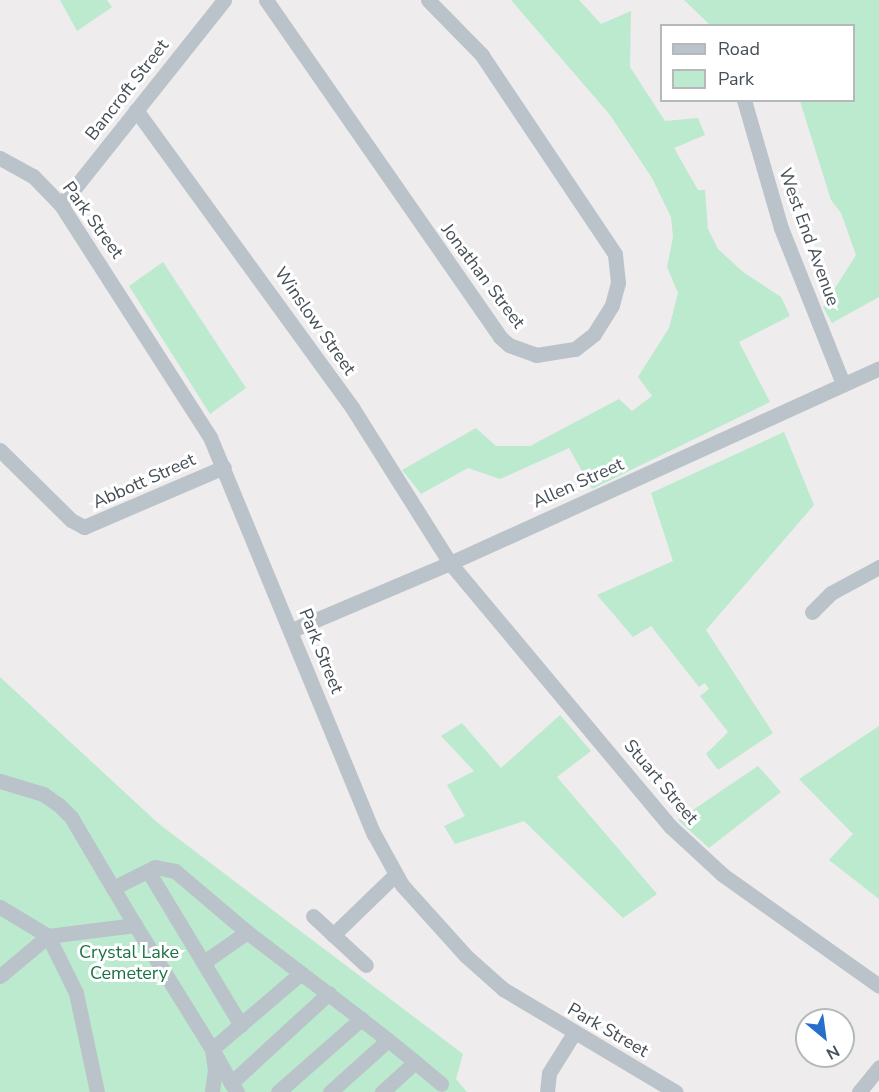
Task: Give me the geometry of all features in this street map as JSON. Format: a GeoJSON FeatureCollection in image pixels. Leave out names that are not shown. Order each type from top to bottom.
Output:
{"type":"FeatureCollection","features":[{"type":"Feature","properties":{"kind":"street","name":"Bancroft Street"},"geometry":{"type":"LineString","coordinates":[[61,205],[224,0]]}},
{"type":"Feature","properties":{"kind":"street","name":"Jonathan Street"},"geometry":{"type":"LineString","coordinates":[[266,0],[500,336],[509,345],[536,355],[575,349],[594,334],[612,305],[618,283],[615,254],[482,55],[428,0]]}},
{"type":"Feature","properties":{"kind":"street","name":"West End Avenue"},"geometry":{"type":"LineString","coordinates":[[745,102],[781,228],[843,384]]}},
{"type":"Feature","properties":{"kind":"street","name":"Winslow Street"},"geometry":{"type":"LineString","coordinates":[[136,110],[353,410],[450,563]]}},
{"type":"Feature","properties":{"kind":"street","name":"Park Street"},"geometry":{"type":"LineString","coordinates":[[0,158],[33,176],[61,205],[188,400],[224,467],[374,834],[395,875],[417,904],[490,979],[574,1033],[676,1092]]}},
{"type":"Feature","properties":{"kind":"street","name":"Allen Street"},"geometry":{"type":"LineString","coordinates":[[292,630],[450,563],[879,368]]}},
{"type":"Feature","properties":{"kind":"street","name":"Abbott Street"},"geometry":{"type":"LineString","coordinates":[[0,450],[71,520],[84,527],[224,467]]}},
{"type":"Feature","properties":{"kind":"street","name":"Stuart Street"},"geometry":{"type":"LineString","coordinates":[[450,563],[688,846],[723,875],[879,986]]}},
{"type":"Feature","properties":{"kind":"street"},"geometry":{"type":"LineString","coordinates":[[812,612],[831,593],[879,567]]}},
{"type":"Feature","properties":{"kind":"street"},"geometry":{"type":"LineString","coordinates":[[0,781],[43,794],[59,805],[71,818],[234,1087],[329,993]]}},
{"type":"Feature","properties":{"kind":"street"},"geometry":{"type":"LineString","coordinates":[[112,888],[155,867],[176,871],[247,932],[329,993],[415,1062],[441,1090]]}},
{"type":"Feature","properties":{"kind":"street"},"geometry":{"type":"LineString","coordinates":[[148,871],[241,1025]]}},
{"type":"Feature","properties":{"kind":"street"},"geometry":{"type":"LineString","coordinates":[[333,934],[395,875]]}},
{"type":"Feature","properties":{"kind":"street"},"geometry":{"type":"LineString","coordinates":[[0,907],[48,936],[76,993],[97,1092]]}},
{"type":"Feature","properties":{"kind":"street"},"geometry":{"type":"LineString","coordinates":[[313,916],[366,965]]}},
{"type":"Feature","properties":{"kind":"street"},"geometry":{"type":"LineString","coordinates":[[0,976],[48,936],[135,925]]}},
{"type":"Feature","properties":{"kind":"street"},"geometry":{"type":"LineString","coordinates":[[204,962],[247,932]]}},
{"type":"Feature","properties":{"kind":"street"},"geometry":{"type":"LineString","coordinates":[[212,1049],[301,973]]}},
{"type":"Feature","properties":{"kind":"street"},"geometry":{"type":"LineString","coordinates":[[278,1092],[361,1019]]}},
{"type":"Feature","properties":{"kind":"street"},"geometry":{"type":"LineString","coordinates":[[547,1092],[549,1072],[574,1033]]}},
{"type":"Feature","properties":{"kind":"street"},"geometry":{"type":"LineString","coordinates":[[330,1092],[388,1040]]}},
{"type":"Feature","properties":{"kind":"street"},"geometry":{"type":"LineString","coordinates":[[212,1049],[215,1070],[212,1092]]}},
{"type":"Feature","properties":{"kind":"street"},"geometry":{"type":"LineString","coordinates":[[382,1092],[415,1062]]}},
{"type":"Feature","properties":{"kind":"street"},"geometry":{"type":"LineString","coordinates":[[859,1092],[879,1067]]}},
{"type":"Feature","properties":{"kind":"green space"},"geometry":{"type":"Polygon","coordinates":[[[60,0],[107,0],[112,7],[77,31],[60,0]]]}},
{"type":"Feature","properties":{"kind":"green space"},"geometry":{"type":"Polygon","coordinates":[[[511,0],[579,0],[601,24],[631,11],[630,67],[665,121],[698,118],[705,135],[674,148],[698,190],[705,190],[708,229],[718,249],[743,272],[781,297],[790,316],[739,342],[770,402],[592,489],[569,448],[500,479],[468,468],[421,494],[402,470],[476,428],[496,446],[530,446],[619,399],[632,411],[652,396],[638,377],[669,328],[678,293],[667,267],[673,237],[671,217],[652,178],[610,115],[511,0]]]}},
{"type":"Feature","properties":{"kind":"green space"},"geometry":{"type":"Polygon","coordinates":[[[684,0],[879,0],[879,297],[832,323],[823,307],[856,255],[841,213],[831,200],[800,102],[855,102],[855,24],[709,24],[684,0]]]}},
{"type":"Feature","properties":{"kind":"green space"},"geometry":{"type":"Polygon","coordinates":[[[163,262],[246,388],[210,414],[129,286],[163,262]]]}},
{"type":"Feature","properties":{"kind":"green space"},"geometry":{"type":"Polygon","coordinates":[[[784,432],[814,505],[706,630],[773,733],[718,770],[706,754],[728,732],[700,696],[709,689],[705,683],[699,687],[651,626],[633,637],[597,595],[673,561],[651,493],[784,432]]]}},
{"type":"Feature","properties":{"kind":"green space","name":"Crystal Lake Cemetery"},"geometry":{"type":"Polygon","coordinates":[[[0,677],[159,824],[463,1054],[456,1079],[467,1092],[0,1092],[0,677]]]}},
{"type":"Feature","properties":{"kind":"green space"},"geometry":{"type":"Polygon","coordinates":[[[560,715],[591,751],[557,777],[657,894],[623,918],[524,821],[455,844],[444,826],[465,816],[447,785],[474,771],[441,736],[462,723],[501,768],[560,715]]]}},
{"type":"Feature","properties":{"kind":"green space"},"geometry":{"type":"Polygon","coordinates":[[[879,726],[879,899],[829,860],[853,834],[799,779],[879,726]]]}},
{"type":"Feature","properties":{"kind":"green space"},"geometry":{"type":"Polygon","coordinates":[[[758,766],[781,792],[709,848],[678,820],[758,766]]]}}]}
